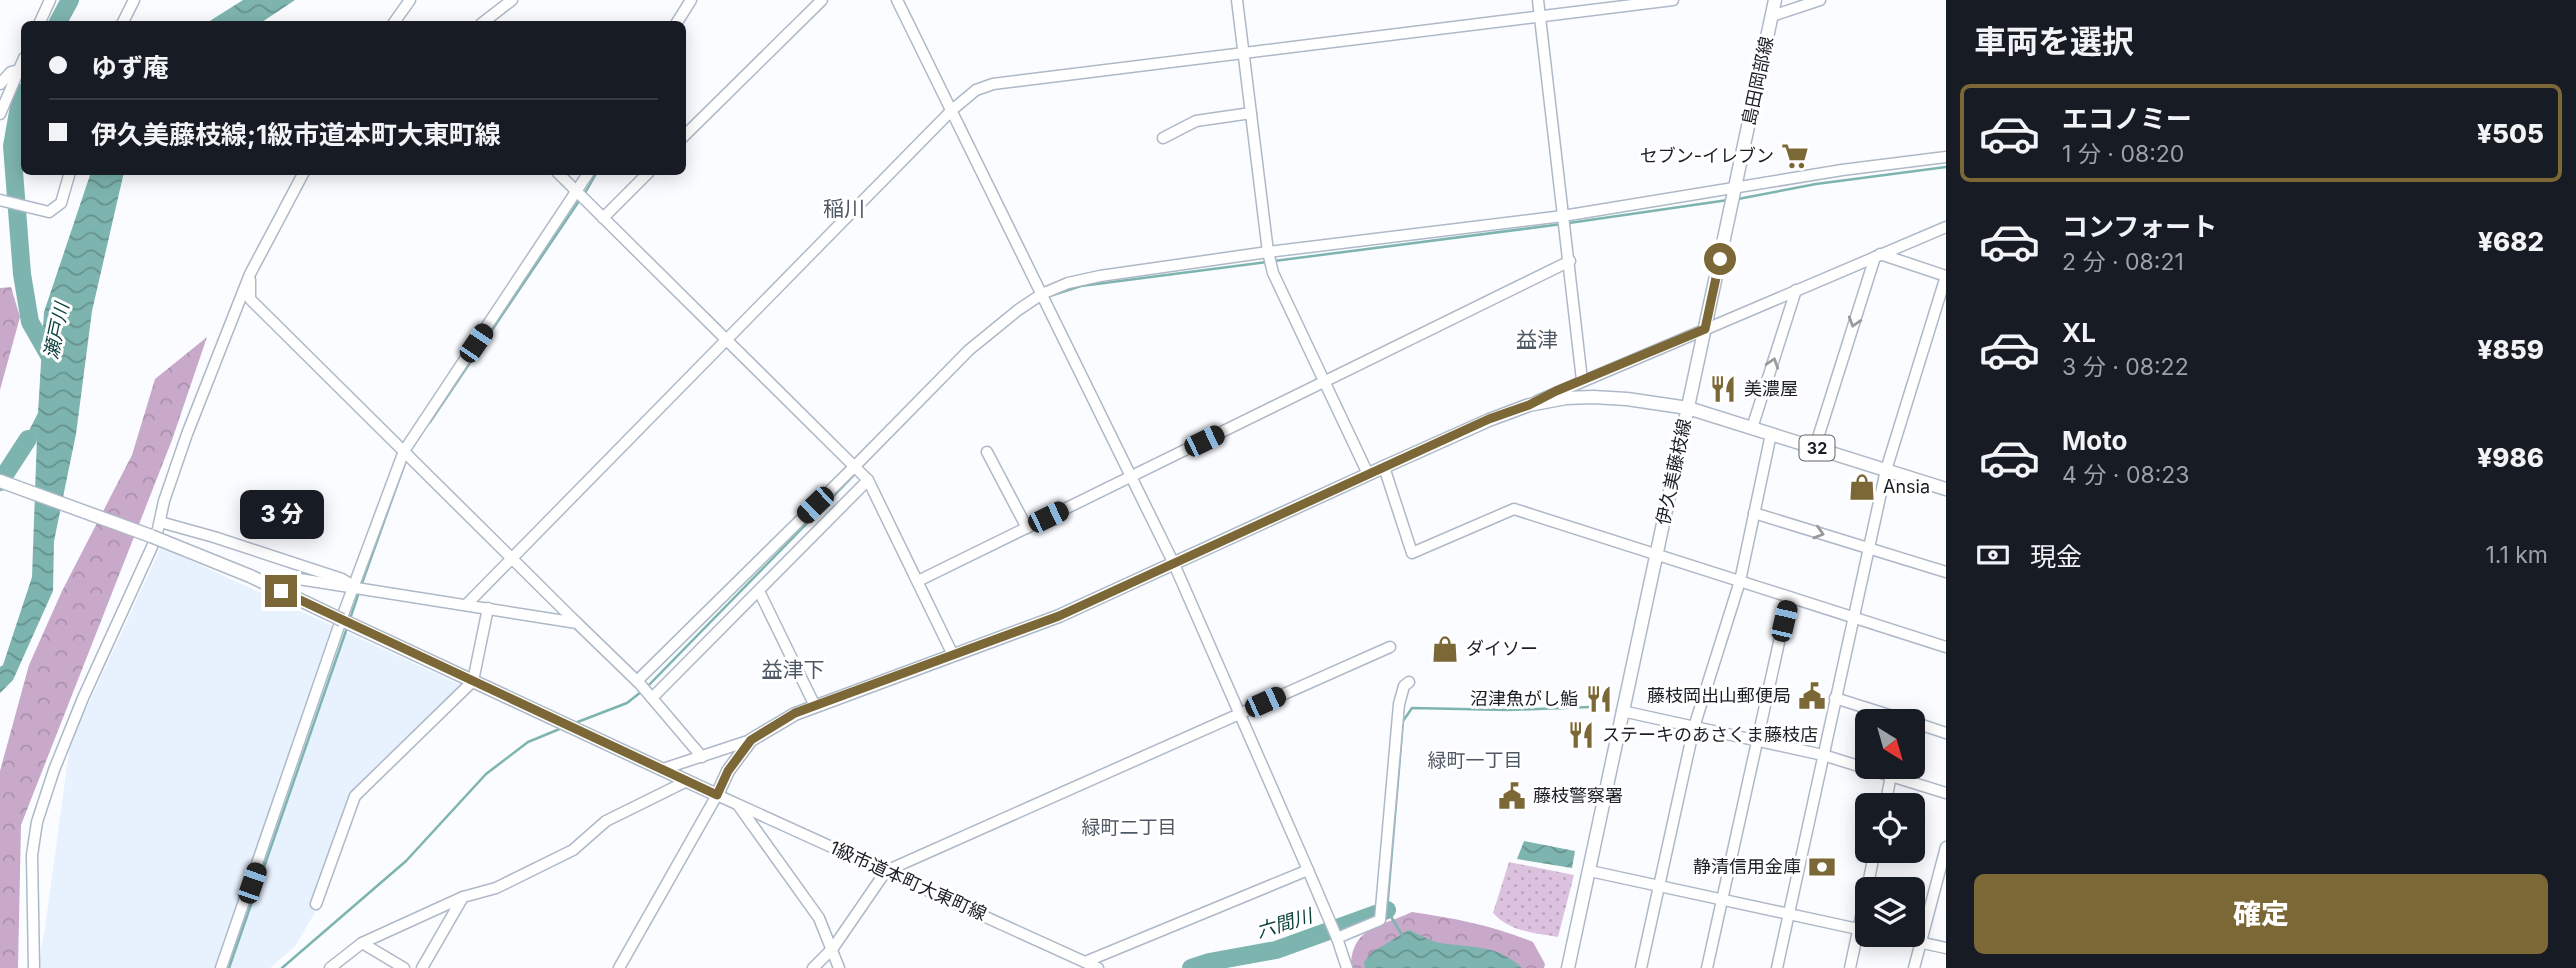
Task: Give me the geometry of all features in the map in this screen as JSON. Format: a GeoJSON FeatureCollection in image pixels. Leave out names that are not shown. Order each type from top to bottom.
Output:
{"type":"FeatureCollection","features":[{"type":"Feature","properties":{"kind":"main road","name":"島田岡部線"},"geometry":{"type":"LineString","coordinates":[[1688,408],[1773,9]]}},
{"type":"Feature","properties":{"kind":"main road","name":"伊久美藤枝線"},"geometry":{"type":"LineString","coordinates":[[717,795],[728,771],[751,740],[795,713],[1059,616],[1489,419],[1529,405],[1566,398],[1627,399],[1688,408],[1569,968]]}},
{"type":"Feature","properties":{"kind":"main road","name":"32"},"geometry":{"type":"LineString","coordinates":[[1688,408],[1946,489]]}},
{"type":"Feature","properties":{"kind":"main road"},"geometry":{"type":"LineString","coordinates":[[0,481],[223,565],[717,795]]}},
{"type":"Feature","properties":{"kind":"street"},"geometry":{"type":"LineString","coordinates":[[40,21],[50,0]]}},
{"type":"Feature","properties":{"kind":"street"},"geometry":{"type":"LineString","coordinates":[[124,21],[134,0]]}},
{"type":"Feature","properties":{"kind":"street"},"geometry":{"type":"LineString","coordinates":[[395,21],[410,0]]}},
{"type":"Feature","properties":{"kind":"street"},"geometry":{"type":"LineString","coordinates":[[485,21],[512,0]]}},
{"type":"Feature","properties":{"kind":"street"},"geometry":{"type":"LineString","coordinates":[[679,21],[691,0]]}},
{"type":"Feature","properties":{"kind":"street"},"geometry":{"type":"LineString","coordinates":[[686,134],[821,0]]}},
{"type":"Feature","properties":{"kind":"street"},"geometry":{"type":"LineString","coordinates":[[897,0],[1174,564],[1308,870],[1347,968]]}},
{"type":"Feature","properties":{"kind":"street"},"geometry":{"type":"LineString","coordinates":[[1237,0],[1268,252],[1273,273],[1368,474]]}},
{"type":"Feature","properties":{"kind":"street"},"geometry":{"type":"LineString","coordinates":[[1538,0],[1582,380]]}},
{"type":"Feature","properties":{"kind":"street"},"geometry":{"type":"LineString","coordinates":[[467,604],[952,110],[976,90],[993,84],[1673,0]]}},
{"type":"Feature","properties":{"kind":"street"},"geometry":{"type":"LineString","coordinates":[[1763,0],[1773,9],[1820,0]]}},
{"type":"Feature","properties":{"kind":"street"},"geometry":{"type":"LineString","coordinates":[[0,114],[21,65]]}},
{"type":"Feature","properties":{"kind":"street"},"geometry":{"type":"LineString","coordinates":[[0,84],[11,72],[19,70]]}},
{"type":"Feature","properties":{"kind":"street"},"geometry":{"type":"LineString","coordinates":[[1163,138],[1196,121],[1228,114],[1251,113]]}},
{"type":"Feature","properties":{"kind":"street"},"geometry":{"type":"LineString","coordinates":[[638,682],[969,350],[1009,316],[1042,294],[1068,283],[1268,252],[1563,216],[1842,170],[1946,157]]}},
{"type":"Feature","properties":{"kind":"street"},"geometry":{"type":"LineString","coordinates":[[5,201],[49,212],[61,203],[69,175]]}},
{"type":"Feature","properties":{"kind":"street"},"geometry":{"type":"LineString","coordinates":[[34,968],[32,855],[37,822],[54,770],[83,698],[156,538],[164,501],[187,434],[250,274],[302,175]]}},
{"type":"Feature","properties":{"kind":"street"},"geometry":{"type":"LineString","coordinates":[[560,175],[868,480],[953,655]]}},
{"type":"Feature","properties":{"kind":"street"},"geometry":{"type":"LineString","coordinates":[[221,968],[341,620],[404,450],[587,175]]}},
{"type":"Feature","properties":{"kind":"street"},"geometry":{"type":"LineString","coordinates":[[603,218],[646,175]]}},
{"type":"Feature","properties":{"kind":"street"},"geometry":{"type":"LineString","coordinates":[[1529,405],[1582,380],[1946,227]]}},
{"type":"Feature","properties":{"kind":"street"},"geometry":{"type":"LineString","coordinates":[[1815,447],[1878,256]]}},
{"type":"Feature","properties":{"kind":"street"},"geometry":{"type":"LineString","coordinates":[[1777,968],[1886,470],[1946,276],[1878,256]]}},
{"type":"Feature","properties":{"kind":"street"},"geometry":{"type":"LineString","coordinates":[[918,582],[1570,261]]}},
{"type":"Feature","properties":{"kind":"street"},"geometry":{"type":"LineString","coordinates":[[250,274],[250,299],[638,682],[702,757]]}},
{"type":"Feature","properties":{"kind":"street"},"geometry":{"type":"LineString","coordinates":[[1752,428],[1796,290]]}},
{"type":"Feature","properties":{"kind":"street"},"geometry":{"type":"LineString","coordinates":[[1641,968],[1694,727],[1740,581],[1771,434]]}},
{"type":"Feature","properties":{"kind":"street"},"geometry":{"type":"LineString","coordinates":[[988,452],[1027,528]]}},
{"type":"Feature","properties":{"kind":"street"},"geometry":{"type":"LineString","coordinates":[[1384,467],[1412,552],[1514,509],[1946,647]]}},
{"type":"Feature","properties":{"kind":"street"},"geometry":{"type":"LineString","coordinates":[[652,698],[868,480]]}},
{"type":"Feature","properties":{"kind":"street"},"geometry":{"type":"LineString","coordinates":[[1754,513],[1946,572]]}},
{"type":"Feature","properties":{"kind":"street"},"geometry":{"type":"LineString","coordinates":[[160,522],[342,579],[355,587]]}},
{"type":"Feature","properties":{"kind":"street"},"geometry":{"type":"LineString","coordinates":[[281,591],[290,581],[299,579],[577,623]]}},
{"type":"Feature","properties":{"kind":"street"},"geometry":{"type":"LineString","coordinates":[[759,591],[815,706]]}},
{"type":"Feature","properties":{"kind":"street"},"geometry":{"type":"LineString","coordinates":[[1707,968],[1789,597]]}},
{"type":"Feature","properties":{"kind":"street"},"geometry":{"type":"LineString","coordinates":[[316,904],[355,796],[473,681],[488,608]]}},
{"type":"Feature","properties":{"kind":"street"},"geometry":{"type":"LineString","coordinates":[[813,968],[833,948],[886,871],[1390,647]]}},
{"type":"Feature","properties":{"kind":"street"},"geometry":{"type":"LineString","coordinates":[[1337,939],[1380,920],[1399,704],[1404,686],[1409,682]]}},
{"type":"Feature","properties":{"kind":"street"},"geometry":{"type":"LineString","coordinates":[[1835,698],[1870,709]]}},
{"type":"Feature","properties":{"kind":"street"},"geometry":{"type":"LineString","coordinates":[[1622,711],[1823,755],[1855,765]]}},
{"type":"Feature","properties":{"kind":"street"},"geometry":{"type":"LineString","coordinates":[[1925,726],[1946,733]]}},
{"type":"Feature","properties":{"kind":"street"},"geometry":{"type":"LineString","coordinates":[[663,769],[751,740]]}},
{"type":"Feature","properties":{"kind":"street"},"geometry":{"type":"LineString","coordinates":[[1901,779],[1946,793]]}},
{"type":"Feature","properties":{"kind":"street"},"geometry":{"type":"LineString","coordinates":[[330,968],[362,943],[463,897],[496,888],[573,850],[606,821],[687,781]]}},
{"type":"Feature","properties":{"kind":"street"},"geometry":{"type":"LineString","coordinates":[[620,968],[717,795]]}},
{"type":"Feature","properties":{"kind":"street","name":"1級市道本町大東町線"},"geometry":{"type":"LineString","coordinates":[[717,795],[1098,968]]}},
{"type":"Feature","properties":{"kind":"street"},"geometry":{"type":"LineString","coordinates":[[737,804],[820,918],[839,968]]}},
{"type":"Feature","properties":{"kind":"street"},"geometry":{"type":"LineString","coordinates":[[1925,928],[1946,847]]}},
{"type":"Feature","properties":{"kind":"street"},"geometry":{"type":"LineString","coordinates":[[1085,962],[1308,870]]}},
{"type":"Feature","properties":{"kind":"street"},"geometry":{"type":"LineString","coordinates":[[1590,870],[1855,928]]}},
{"type":"Feature","properties":{"kind":"street"},"geometry":{"type":"LineString","coordinates":[[422,968],[463,897]]}},
{"type":"Feature","properties":{"kind":"street"},"geometry":{"type":"LineString","coordinates":[[362,943],[404,968]]}},
{"type":"Feature","properties":{"kind":"street"},"geometry":{"type":"LineString","coordinates":[[1925,944],[1946,948]]}},
{"type":"Feature","properties":{"kind":"street"},"geometry":{"type":"LineString","coordinates":[[1850,968],[1857,947]]}},
{"type":"Feature","properties":{"kind":"street"},"geometry":{"type":"LineString","coordinates":[[1914,968],[1920,947]]}},
{"type":"Feature","properties":{"kind":"shaded area"},"geometry":{"type":"Polygon","coordinates":[[[161,547],[461,685],[413,740],[355,796],[325,896],[295,946],[270,968],[38,968],[70,744],[161,547]]]}},
{"type":"Feature","properties":{"kind":"shaded area"},"geometry":{"type":"Polygon","coordinates":[[[1509,862],[1574,875],[1558,937],[1515,928],[1493,913],[1509,862]]]}},
{"type":"Feature","properties":{"kind":"green space"},"geometry":{"type":"Polygon","coordinates":[[[11,287],[20,317],[0,390],[0,288],[11,287]]]}},
{"type":"Feature","properties":{"kind":"green space"},"geometry":{"type":"Polygon","coordinates":[[[207,337],[172,440],[21,825],[18,968],[0,968],[0,771],[29,665],[62,591],[132,455],[155,379],[207,337]]]}},
{"type":"Feature","properties":{"kind":"green space"},"geometry":{"type":"Polygon","coordinates":[[[1412,912],[1474,923],[1533,942],[1545,964],[1544,968],[1351,968],[1352,954],[1362,936],[1412,912]]]}},
{"type":"Feature","properties":{"kind":"water"},"geometry":{"type":"Polygon","coordinates":[[[243,0],[295,0],[264,21],[210,21],[243,0]]]}},
{"type":"Feature","properties":{"kind":"water"},"geometry":{"type":"Polygon","coordinates":[[[90,175],[123,175],[92,311],[76,434],[54,541],[53,591],[13,680],[0,693],[0,667],[3,665],[32,577],[37,436],[22,461],[15,458],[38,413],[44,312],[90,175]]]}},
{"type":"Feature","properties":{"kind":"water"},"geometry":{"type":"Polygon","coordinates":[[[1524,841],[1575,851],[1572,868],[1517,859],[1524,841]]]}},
{"type":"Feature","properties":{"kind":"water"},"geometry":{"type":"Polygon","coordinates":[[[1409,930],[1440,943],[1494,951],[1513,960],[1522,968],[1365,968],[1364,962],[1372,952],[1409,930]]]}},
{"type":"Feature","properties":{"kind":"waterway"},"geometry":{"type":"LineString","coordinates":[[59,21],[70,0]]}},
{"type":"Feature","properties":{"kind":"waterway"},"geometry":{"type":"LineString","coordinates":[[21,99],[12,146],[22,274],[30,322],[54,364]]}},
{"type":"Feature","properties":{"kind":"waterway"},"geometry":{"type":"LineString","coordinates":[[1738,199],[1816,184],[1946,167]]}},
{"type":"Feature","properties":{"kind":"waterway"},"geometry":{"type":"LineString","coordinates":[[585,193],[595,175]]}},
{"type":"Feature","properties":{"kind":"waterway"},"geometry":{"type":"LineString","coordinates":[[430,422],[581,198]]}},
{"type":"Feature","properties":{"kind":"waterway"},"geometry":{"type":"LineString","coordinates":[[1569,223],[1728,200]]}},
{"type":"Feature","properties":{"kind":"waterway"},"geometry":{"type":"LineString","coordinates":[[1274,261],[1562,224]]}},
{"type":"Feature","properties":{"kind":"waterway"},"geometry":{"type":"LineString","coordinates":[[1053,295],[1081,286],[1267,262]]}},
{"type":"Feature","properties":{"kind":"waterway","name":"瀬戸川"},"geometry":{"type":"LineString","coordinates":[[0,482],[28,439]]}},
{"type":"Feature","properties":{"kind":"waterway"},"geometry":{"type":"LineString","coordinates":[[361,586],[406,460]]}},
{"type":"Feature","properties":{"kind":"waterway"},"geometry":{"type":"LineString","coordinates":[[646,688],[857,472]]}},
{"type":"Feature","properties":{"kind":"waterway"},"geometry":{"type":"LineString","coordinates":[[350,619],[359,592]]}},
{"type":"Feature","properties":{"kind":"waterway"},"geometry":{"type":"LineString","coordinates":[[229,968],[348,625]]}},
{"type":"Feature","properties":{"kind":"waterway"},"geometry":{"type":"LineString","coordinates":[[575,723],[627,703],[641,692]]}},
{"type":"Feature","properties":{"kind":"waterway"},"geometry":{"type":"LineString","coordinates":[[1402,935],[1387,910],[1403,721],[1412,708],[1508,710],[1590,707]]}},
{"type":"Feature","properties":{"kind":"waterway"},"geometry":{"type":"LineString","coordinates":[[282,968],[406,861],[486,774],[528,742],[562,728]]}},
{"type":"Feature","properties":{"kind":"waterway","name":"六間川"},"geometry":{"type":"LineString","coordinates":[[1191,968],[1209,962],[1276,950],[1387,910]]}},
{"type":"Feature","properties":{"kind":"place","name":"セブン-イレブン"},"geometry":{"type":"Point","coordinates":[1795,156]}},
{"type":"Feature","properties":{"kind":"place","name":"美濃屋"},"geometry":{"type":"Point","coordinates":[1723,389]}},
{"type":"Feature","properties":{"kind":"place","name":"Ansia"},"geometry":{"type":"Point","coordinates":[1862,487]}},
{"type":"Feature","properties":{"kind":"place","name":"ダイソー"},"geometry":{"type":"Point","coordinates":[1445,649]}},
{"type":"Feature","properties":{"kind":"place","name":"藤枝岡出山郵便局"},"geometry":{"type":"Point","coordinates":[1812,696]}},
{"type":"Feature","properties":{"kind":"place","name":"沼津魚がし鮨"},"geometry":{"type":"Point","coordinates":[1599,699]}},
{"type":"Feature","properties":{"kind":"place","name":"ステーキのあさくま藤枝店"},"geometry":{"type":"Point","coordinates":[1581,735]}},
{"type":"Feature","properties":{"kind":"place","name":"藤枝警察署"},"geometry":{"type":"Point","coordinates":[1512,796]}},
{"type":"Feature","properties":{"kind":"place","name":"静清信用金庫"},"geometry":{"type":"Point","coordinates":[1822,867]}},
{"type":"Feature","properties":{"kind":"district","name":"稲川"},"geometry":{"type":"Point","coordinates":[844,209]}},
{"type":"Feature","properties":{"kind":"district","name":"益津"},"geometry":{"type":"Point","coordinates":[1537,340]}},
{"type":"Feature","properties":{"kind":"district","name":"益津下"},"geometry":{"type":"Point","coordinates":[793,670]}},
{"type":"Feature","properties":{"kind":"district","name":"緑町一丁目"},"geometry":{"type":"Point","coordinates":[1475,760]}},
{"type":"Feature","properties":{"kind":"district","name":"緑町二丁目"},"geometry":{"type":"Point","coordinates":[1129,827]}},
{"type":"Feature","properties":{"kind":"route"},"geometry":{"type":"LineString","coordinates":[[281,591],[717,795],[728,771],[751,740],[795,713],[1059,616],[1489,419],[1529,405],[1556,391],[1705,329],[1720,259]]}}]}
